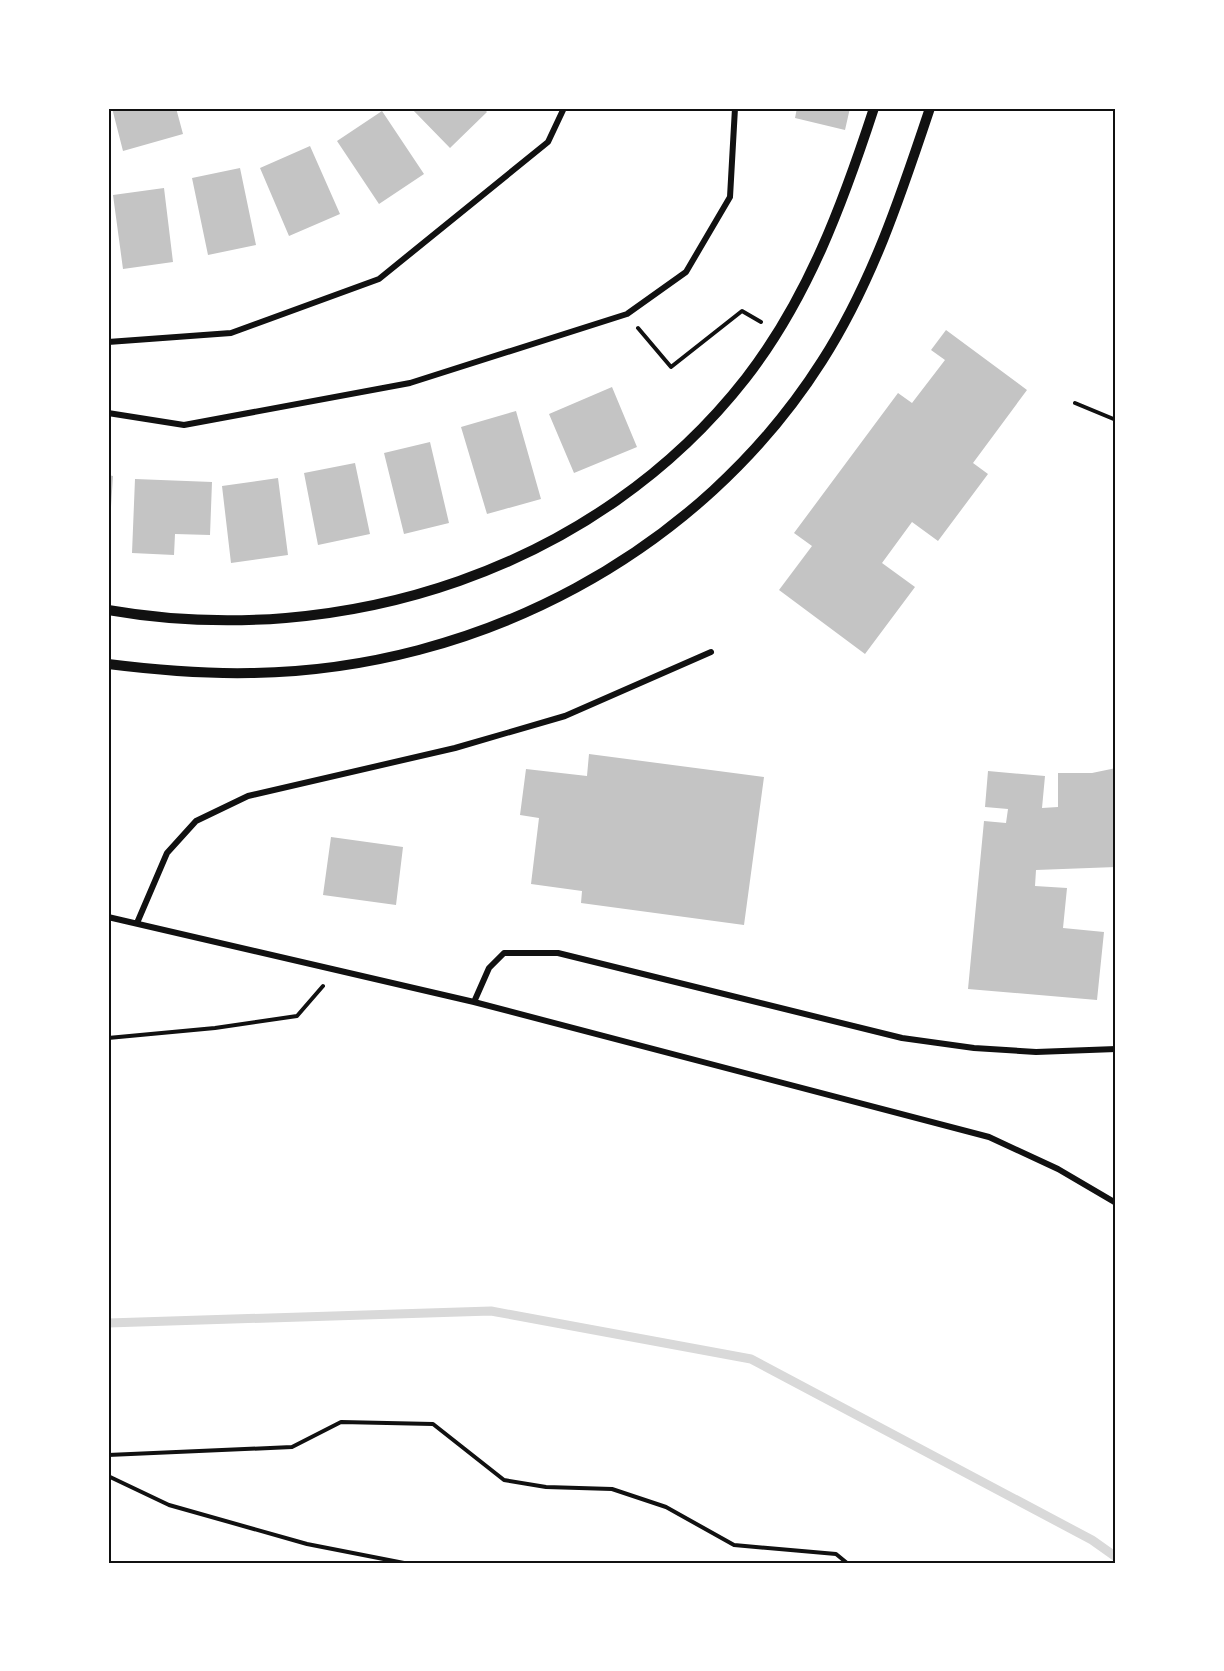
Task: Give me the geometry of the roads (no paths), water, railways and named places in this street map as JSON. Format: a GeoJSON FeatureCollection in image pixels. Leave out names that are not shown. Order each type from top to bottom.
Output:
{"type":"FeatureCollection","features":[{"type":"Feature","properties":{"kind":"street"},"geometry":{"type":"LineString","coordinates":[[108,342],[231,333],[380,279],[548,142],[564,108]]}},
{"type":"Feature","properties":{"kind":"street"},"geometry":{"type":"LineString","coordinates":[[108,413],[184,425],[410,383],[627,314],[686,272],[730,197],[735,108]]}},
{"type":"Feature","properties":{"kind":"street"},"geometry":{"type":"LineString","coordinates":[[108,610],[194,620],[252,620],[313,614],[407,598],[448,586],[561,538],[646,479],[720,408],[747,377],[808,279],[831,228],[874,108]]}},
{"type":"Feature","properties":{"kind":"street"},"geometry":{"type":"LineString","coordinates":[[108,664],[158,670],[254,673],[319,668],[420,650],[465,637],[513,617],[586,585],[626,560],[679,520],[760,445],[789,409],[823,360],[855,304],[880,250],[930,108]]}},
{"type":"Feature","properties":{"kind":"street"},"geometry":{"type":"LineString","coordinates":[[137,923],[167,853],[196,821],[248,796],[455,748],[565,716],[711,652]]}},
{"type":"Feature","properties":{"kind":"street"},"geometry":{"type":"LineString","coordinates":[[108,916],[474,1002],[989,1137],[1058,1169],[1116,1203]]}},
{"type":"Feature","properties":{"kind":"street"},"geometry":{"type":"LineString","coordinates":[[474,1002],[489,968],[504,952],[558,953],[902,1038],[974,1048],[1036,1052],[1116,1049]]}},
{"type":"Feature","properties":{"kind":"waterway"},"geometry":{"type":"LineString","coordinates":[[108,1323],[491,1311],[751,1359],[1092,1540],[1116,1557]]}}]}
